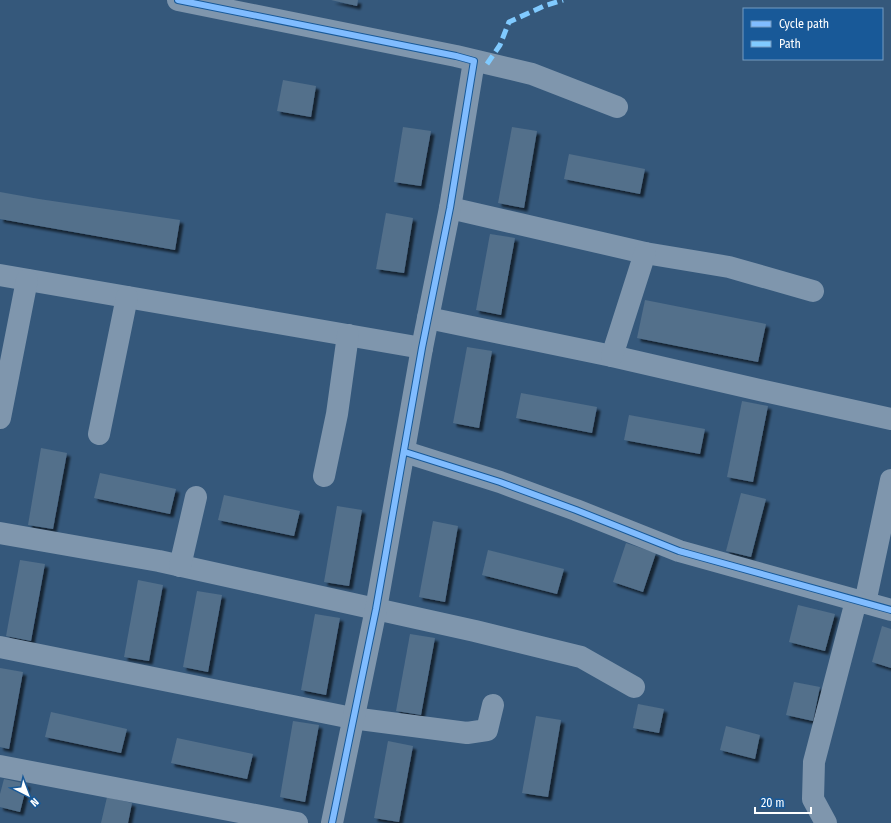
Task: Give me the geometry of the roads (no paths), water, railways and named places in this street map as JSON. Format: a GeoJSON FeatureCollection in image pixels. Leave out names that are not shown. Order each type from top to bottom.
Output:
{"type":"FeatureCollection","features":[{"type":"Feature","properties":{"kind":"street"},"geometry":{"type":"LineString","coordinates":[[178,0],[456,56],[532,74],[617,107]]}},
{"type":"Feature","properties":{"kind":"street"},"geometry":{"type":"LineString","coordinates":[[332,823],[352,718],[376,609],[405,452],[422,348],[450,208],[474,61]]}},
{"type":"Feature","properties":{"kind":"street"},"geometry":{"type":"LineString","coordinates":[[450,208],[645,253],[729,267],[813,291]]}},
{"type":"Feature","properties":{"kind":"street"},"geometry":{"type":"LineString","coordinates":[[612,356],[645,253]]}},
{"type":"Feature","properties":{"kind":"street"},"geometry":{"type":"LineString","coordinates":[[0,275],[422,348]]}},
{"type":"Feature","properties":{"kind":"street"},"geometry":{"type":"LineString","coordinates":[[0,418],[27,280]]}},
{"type":"Feature","properties":{"kind":"street"},"geometry":{"type":"LineString","coordinates":[[99,434],[127,297]]}},
{"type":"Feature","properties":{"kind":"street"},"geometry":{"type":"LineString","coordinates":[[428,318],[612,356],[891,419]]}},
{"type":"Feature","properties":{"kind":"street"},"geometry":{"type":"LineString","coordinates":[[324,476],[337,414],[348,335]]}},
{"type":"Feature","properties":{"kind":"street"},"geometry":{"type":"LineString","coordinates":[[405,452],[500,482],[679,550],[891,610]]}},
{"type":"Feature","properties":{"kind":"street"},"geometry":{"type":"LineString","coordinates":[[826,823],[813,799],[814,762],[860,602],[891,480]]}},
{"type":"Feature","properties":{"kind":"street"},"geometry":{"type":"LineString","coordinates":[[180,566],[196,496]]}},
{"type":"Feature","properties":{"kind":"street"},"geometry":{"type":"LineString","coordinates":[[0,533],[180,566],[475,631],[581,657],[634,688]]}},
{"type":"Feature","properties":{"kind":"street"},"geometry":{"type":"LineString","coordinates":[[0,647],[352,718],[467,733],[487,730],[493,705]]}},
{"type":"Feature","properties":{"kind":"street"},"geometry":{"type":"LineString","coordinates":[[0,766],[297,823]]}}]}
